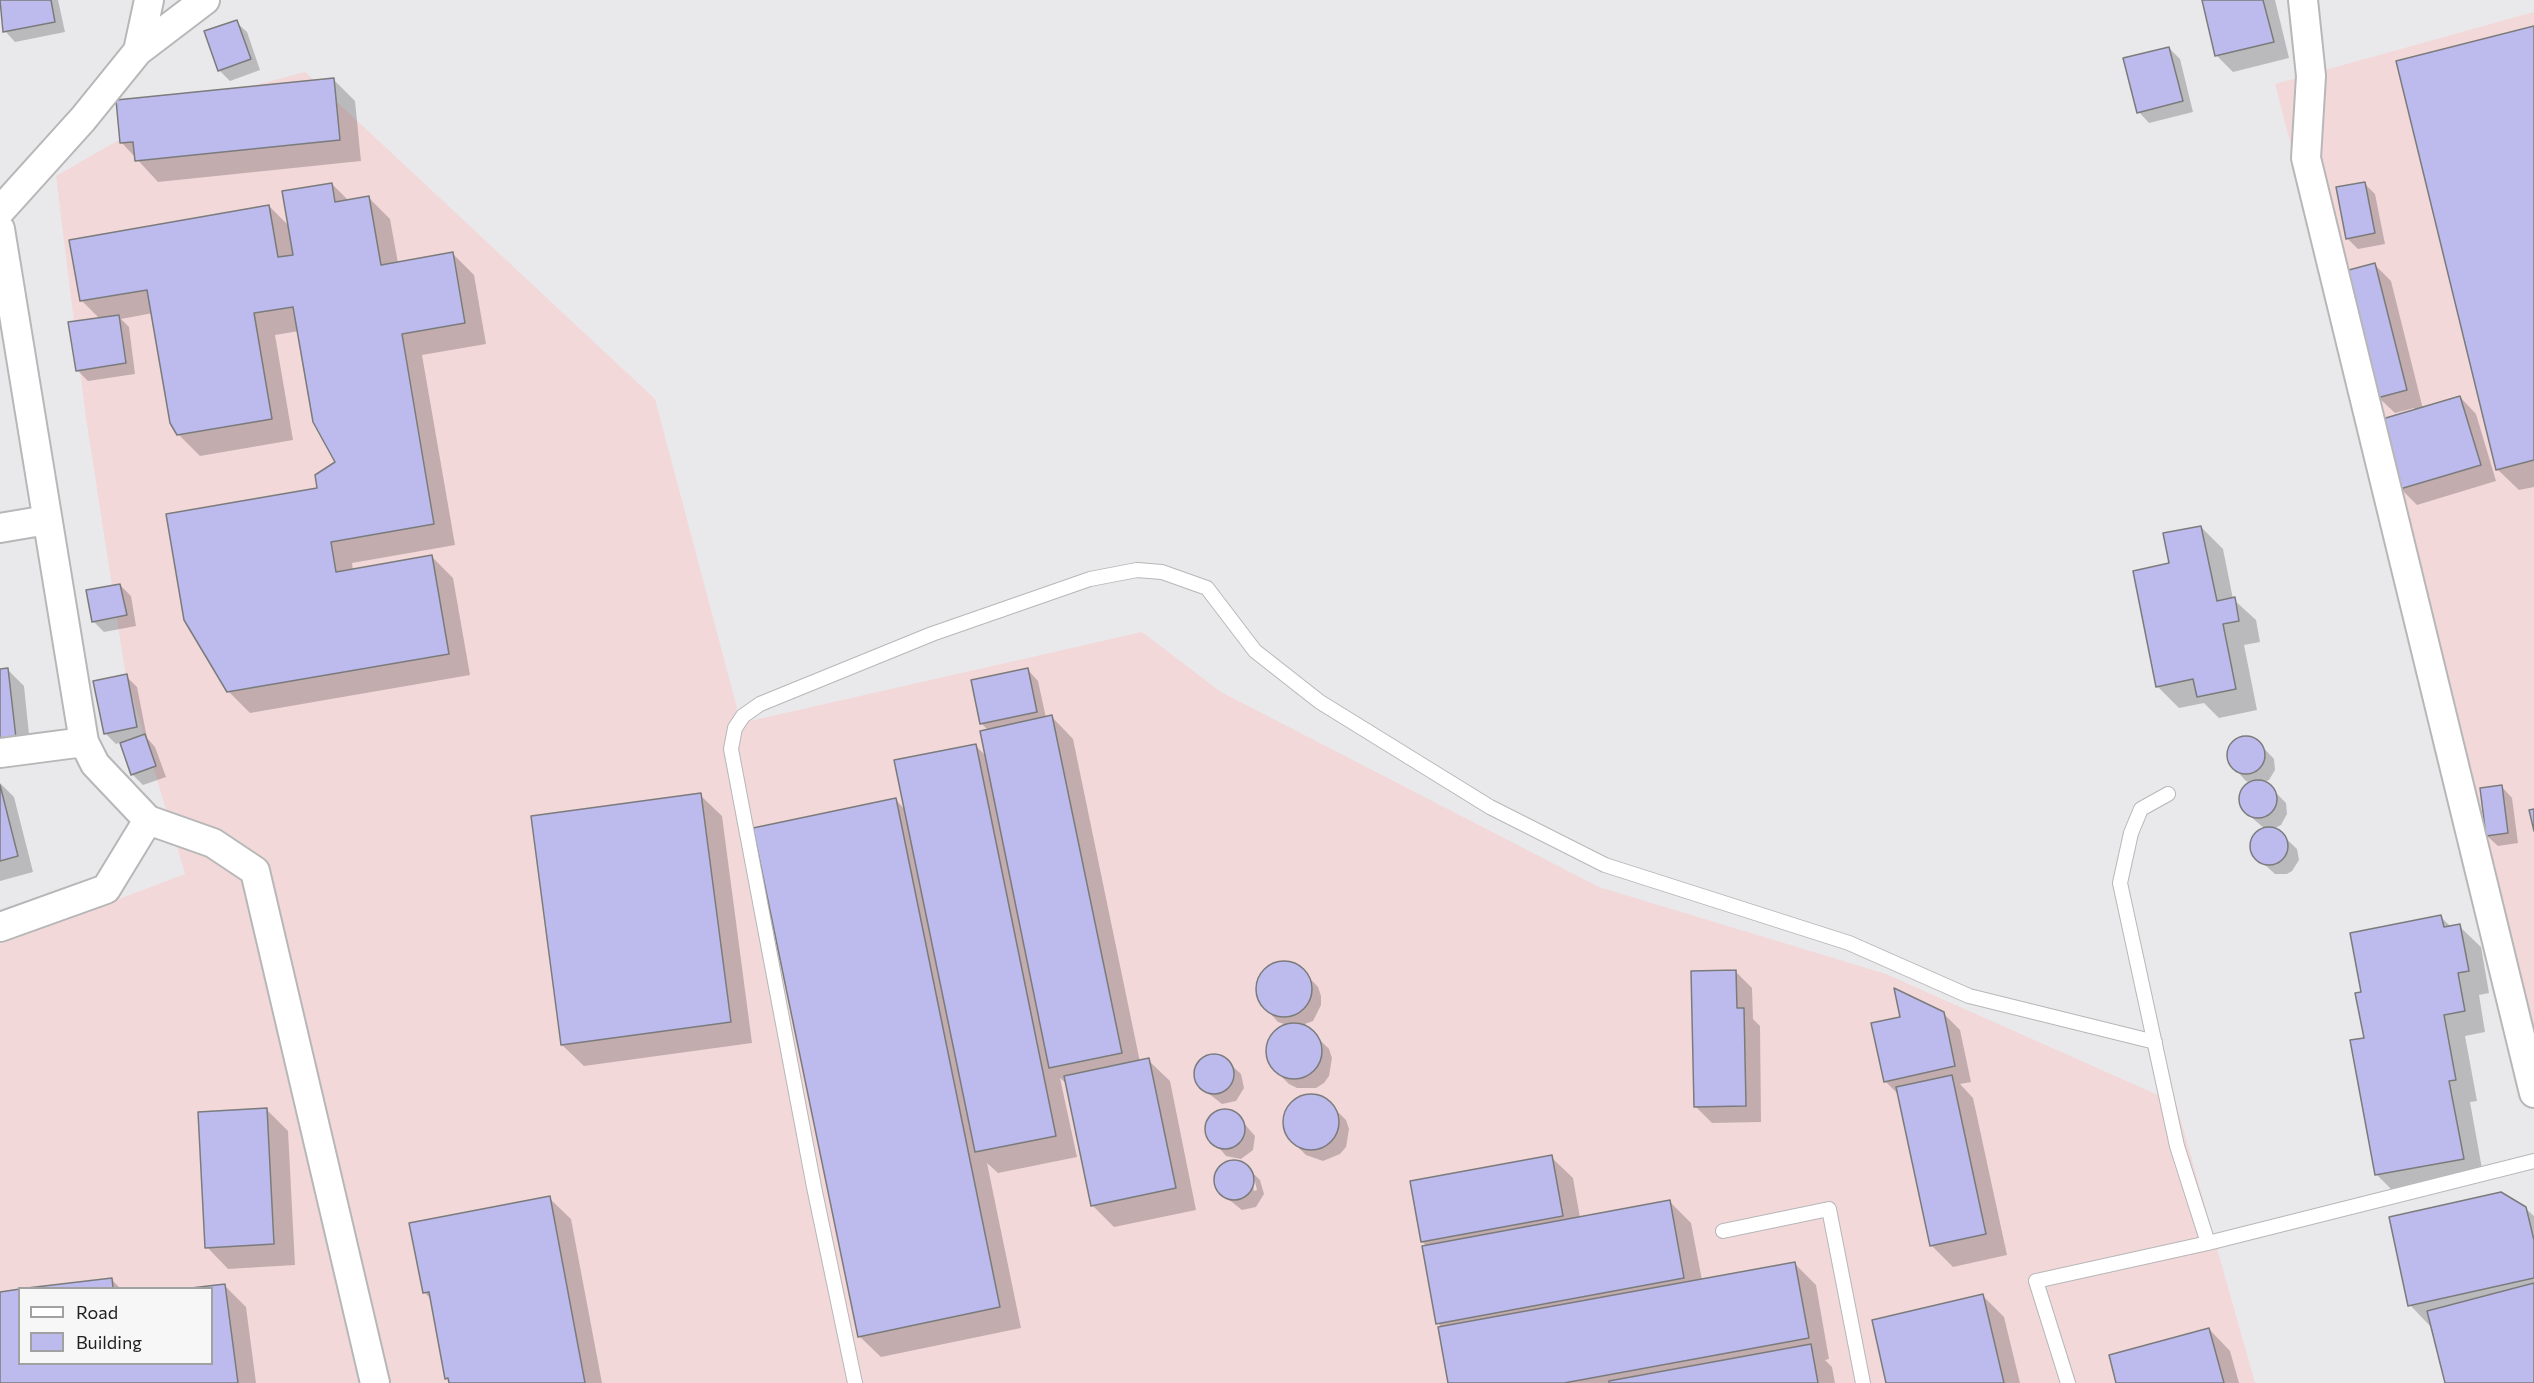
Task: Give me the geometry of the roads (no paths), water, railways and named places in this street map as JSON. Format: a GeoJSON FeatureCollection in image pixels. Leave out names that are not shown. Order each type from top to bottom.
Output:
{"type":"FeatureCollection","features":[{"type":"Feature","properties":{"kind":"street"},"geometry":{"type":"LineString","coordinates":[[138,51],[149,0]]}},
{"type":"Feature","properties":{"kind":"street"},"geometry":{"type":"LineString","coordinates":[[0,211],[83,119],[138,51],[205,0]]}},
{"type":"Feature","properties":{"kind":"street"},"geometry":{"type":"LineString","coordinates":[[2303,0],[2312,76],[2306,158],[2534,1093]]}},
{"type":"Feature","properties":{"kind":"street"},"geometry":{"type":"LineString","coordinates":[[0,229],[84,742],[95,765],[148,820],[213,843],[255,871],[375,1383]]}},
{"type":"Feature","properties":{"kind":"street"},"geometry":{"type":"LineString","coordinates":[[0,528],[47,520]]}},
{"type":"Feature","properties":{"kind":"street"},"geometry":{"type":"LineString","coordinates":[[0,753],[84,742]]}},
{"type":"Feature","properties":{"kind":"street"},"geometry":{"type":"LineString","coordinates":[[0,927],[106,889],[148,820]]}},
{"type":"Feature","properties":{"kind":"lane"},"geometry":{"type":"LineString","coordinates":[[855,1383],[814,1186],[731,749],[735,729],[743,716],[759,704],[932,634],[1090,579],[1137,570],[1162,572],[1207,588],[1255,651],[1320,702],[1490,807],[1605,865],[1849,943],[1969,996],[2155,1042]]}},
{"type":"Feature","properties":{"kind":"lane"},"geometry":{"type":"LineString","coordinates":[[2168,794],[2141,809],[2131,833],[2120,883],[2176,1146],[2208,1243]]}},
{"type":"Feature","properties":{"kind":"lane"},"geometry":{"type":"LineString","coordinates":[[2068,1383],[2036,1281],[2208,1243],[2534,1161]]}},
{"type":"Feature","properties":{"kind":"lane"},"geometry":{"type":"LineString","coordinates":[[1723,1231],[1829,1209],[1863,1383]]}}]}
